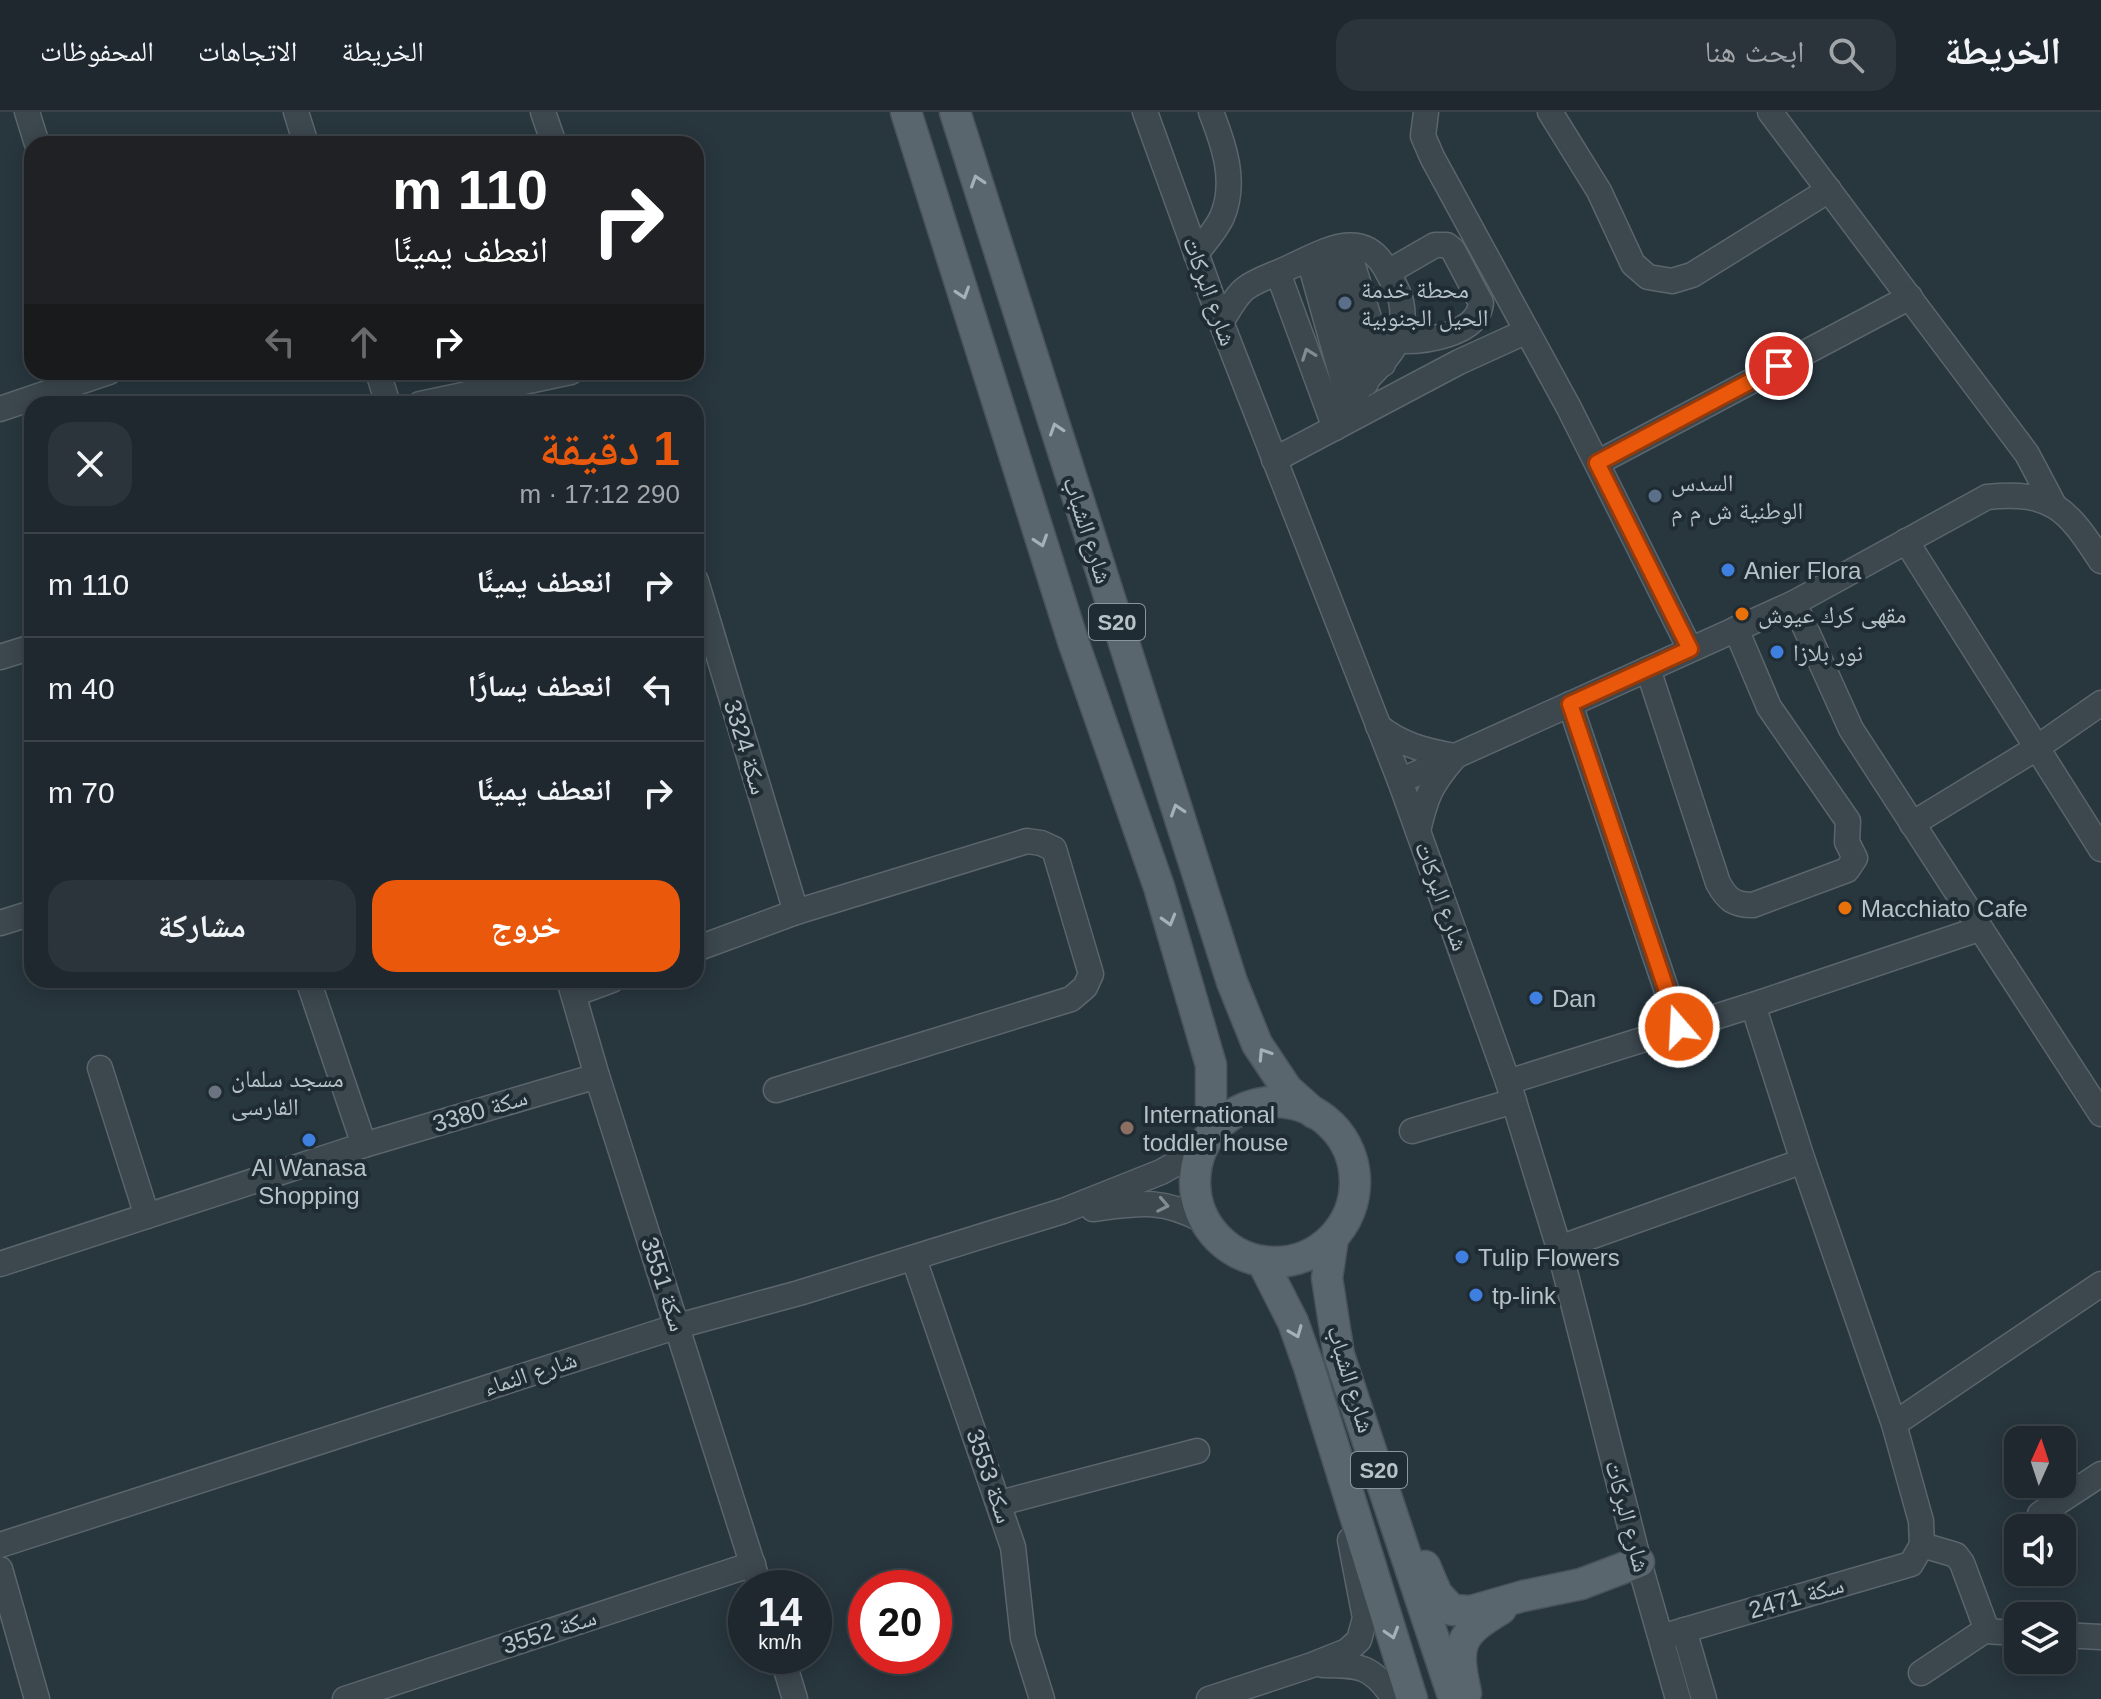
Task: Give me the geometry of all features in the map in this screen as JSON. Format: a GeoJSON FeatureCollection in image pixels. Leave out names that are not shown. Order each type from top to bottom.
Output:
{"type":"FeatureCollection","features":[{"type":"Feature","properties":{"kind":"main road","name":"شارع الشباب"},"geometry":{"type":"LineString","coordinates":[[906,112],[1073,641],[1159,887],[1211,1065],[1208,1139]]}},
{"type":"Feature","properties":{"kind":"main road","name":"شارع الشباب"},"geometry":{"type":"LineString","coordinates":[[955,112],[1232,982],[1257,1044],[1287,1089],[1314,1113]]}},
{"type":"Feature","properties":{"kind":"main road"},"geometry":{"type":"LineString","coordinates":[[1208,1139],[1231,1115],[1251,1106],[1294,1105],[1314,1113]]}},
{"type":"Feature","properties":{"kind":"main road","name":"S20"},"geometry":{"type":"LineString","coordinates":[[1208,1139],[1196,1167],[1194,1185],[1204,1221],[1215,1236],[1244,1257],[1288,1261],[1313,1253],[1333,1238],[1351,1208],[1355,1176],[1346,1145],[1337,1132],[1314,1113]]}},
{"type":"Feature","properties":{"kind":"main road","name":"شارع الشباب"},"geometry":{"type":"LineString","coordinates":[[1333,1238],[1327,1278],[1339,1355],[1454,1699]]}},
{"type":"Feature","properties":{"kind":"main road","name":"شارع الشباب"},"geometry":{"type":"LineString","coordinates":[[1262,1261],[1293,1322],[1412,1699]]}},
{"type":"Feature","properties":{"kind":"main road"},"geometry":{"type":"LineString","coordinates":[[1367,1432],[1437,1594],[1452,1610],[1471,1611],[1581,1584],[1639,1562]]}},
{"type":"Feature","properties":{"kind":"main road"},"geometry":{"type":"LineString","coordinates":[[1468,1699],[1461,1652],[1464,1637],[1477,1623],[1523,1596]]}},
{"type":"Feature","properties":{"kind":"street"},"geometry":{"type":"LineString","coordinates":[[27,112],[34,136]]}},
{"type":"Feature","properties":{"kind":"street"},"geometry":{"type":"LineString","coordinates":[[296,112],[304,136]]}},
{"type":"Feature","properties":{"kind":"street"},"geometry":{"type":"LineString","coordinates":[[543,112],[551,136]]}},
{"type":"Feature","properties":{"kind":"street","name":"شارع البركات"},"geometry":{"type":"LineString","coordinates":[[1145,112],[1221,322],[1400,781],[1511,1091],[1559,1248],[1639,1562],[1672,1633],[1678,1699]]}},
{"type":"Feature","properties":{"kind":"street"},"geometry":{"type":"LineString","coordinates":[[1196,254],[1222,217],[1229,180],[1225,149],[1211,112]]}},
{"type":"Feature","properties":{"kind":"street"},"geometry":{"type":"LineString","coordinates":[[1426,112],[1423,136],[1597,463],[1690,649]]}},
{"type":"Feature","properties":{"kind":"street"},"geometry":{"type":"LineString","coordinates":[[1550,112],[1599,191],[1633,264],[1648,277],[1672,281],[1692,275],[1829,190]]}},
{"type":"Feature","properties":{"kind":"street"},"geometry":{"type":"LineString","coordinates":[[1770,112],[2027,454],[2054,505]]}},
{"type":"Feature","properties":{"kind":"street"},"geometry":{"type":"LineString","coordinates":[[1388,272],[1435,245],[1447,245],[1453,250],[1481,303],[1475,319],[1460,328],[1434,339],[1398,341]]}},
{"type":"Feature","properties":{"kind":"street"},"geometry":{"type":"LineString","coordinates":[[1221,322],[1244,289],[1328,252],[1367,247],[1382,260],[1401,299],[1403,323],[1398,341],[1343,417]]}},
{"type":"Feature","properties":{"kind":"street"},"geometry":{"type":"LineString","coordinates":[[1328,252],[1343,417]]}},
{"type":"Feature","properties":{"kind":"street"},"geometry":{"type":"LineString","coordinates":[[1328,252],[1383,364]]}},
{"type":"Feature","properties":{"kind":"street"},"geometry":{"type":"LineString","coordinates":[[1328,252],[1366,383]]}},
{"type":"Feature","properties":{"kind":"street"},"geometry":{"type":"LineString","coordinates":[[1278,273],[1343,417]]}},
{"type":"Feature","properties":{"kind":"street"},"geometry":{"type":"LineString","coordinates":[[1206,282],[1244,289]]}},
{"type":"Feature","properties":{"kind":"street"},"geometry":{"type":"LineString","coordinates":[[1597,463],[1910,297]]}},
{"type":"Feature","properties":{"kind":"street"},"geometry":{"type":"LineString","coordinates":[[1274,460],[1343,417],[1527,331]]}},
{"type":"Feature","properties":{"kind":"street"},"geometry":{"type":"LineString","coordinates":[[38,396],[85,380]]}},
{"type":"Feature","properties":{"kind":"street"},"geometry":{"type":"LineString","coordinates":[[458,396],[533,380]]}},
{"type":"Feature","properties":{"kind":"street"},"geometry":{"type":"LineString","coordinates":[[0,409],[24,401]]}},
{"type":"Feature","properties":{"kind":"street"},"geometry":{"type":"LineString","coordinates":[[1400,781],[1794,603],[1987,497],[2032,497],[2054,505],[2075,521],[2101,561]]}},
{"type":"Feature","properties":{"kind":"street"},"geometry":{"type":"LineString","coordinates":[[1906,541],[2101,849]]}},
{"type":"Feature","properties":{"kind":"street"},"geometry":{"type":"LineString","coordinates":[[1794,603],[1851,729],[2101,1114]]}},
{"type":"Feature","properties":{"kind":"street","name":"سكة 3324"},"geometry":{"type":"LineString","coordinates":[[704,607],[796,912]]}},
{"type":"Feature","properties":{"kind":"street"},"geometry":{"type":"LineString","coordinates":[[1648,669],[1718,883],[1727,899],[1738,905],[1753,905],[1847,870],[1855,858],[1847,842],[1848,821],[1769,707],[1736,629]]}},
{"type":"Feature","properties":{"kind":"street"},"geometry":{"type":"LineString","coordinates":[[0,657],[24,650]]}},
{"type":"Feature","properties":{"kind":"street"},"geometry":{"type":"LineString","coordinates":[[1912,824],[2035,749],[2101,703]]}},
{"type":"Feature","properties":{"kind":"street"},"geometry":{"type":"LineString","coordinates":[[1570,704],[1679,1027]]}},
{"type":"Feature","properties":{"kind":"street"},"geometry":{"type":"LineString","coordinates":[[1378,726],[1392,737],[1419,749],[1455,756]]}},
{"type":"Feature","properties":{"kind":"street"},"geometry":{"type":"LineString","coordinates":[[1418,831],[1426,797],[1455,756]]}},
{"type":"Feature","properties":{"kind":"street"},"geometry":{"type":"LineString","coordinates":[[704,946],[796,912],[1027,841],[1054,849],[1091,974],[1085,987],[1071,999],[776,1090]]}},
{"type":"Feature","properties":{"kind":"street"},"geometry":{"type":"LineString","coordinates":[[0,923],[24,916]]}},
{"type":"Feature","properties":{"kind":"street"},"geometry":{"type":"LineString","coordinates":[[1412,1131],[1679,1027],[1979,929]]}},
{"type":"Feature","properties":{"kind":"street"},"geometry":{"type":"LineString","coordinates":[[311,988],[364,1145]]}},
{"type":"Feature","properties":{"kind":"street","name":"سكة 3551"},"geometry":{"type":"LineString","coordinates":[[572,988],[597,1076],[755,1570]]}},
{"type":"Feature","properties":{"kind":"street"},"geometry":{"type":"LineString","coordinates":[[1753,1005],[1894,1424],[1921,1521],[1922,1545],[1956,1555],[1962,1563],[1985,1625],[1984,1631]]}},
{"type":"Feature","properties":{"kind":"street"},"geometry":{"type":"LineString","coordinates":[[100,1068],[147,1216]]}},
{"type":"Feature","properties":{"kind":"street","name":"سكة 3380"},"geometry":{"type":"LineString","coordinates":[[0,1264],[364,1145],[597,1076]]}},
{"type":"Feature","properties":{"kind":"street","name":"شارع النماء"},"geometry":{"type":"LineString","coordinates":[[0,1545],[678,1326],[914,1259],[1063,1211],[1161,1172],[1208,1139]]}},
{"type":"Feature","properties":{"kind":"street"},"geometry":{"type":"LineString","coordinates":[[1559,1248],[1803,1161]]}},
{"type":"Feature","properties":{"kind":"street","name":"شارع النماء"},"geometry":{"type":"LineString","coordinates":[[1063,1211],[1140,1202],[1184,1210],[1204,1221]]}},
{"type":"Feature","properties":{"kind":"street","name":"سكة 3553"},"geometry":{"type":"LineString","coordinates":[[914,1259],[1013,1547],[1023,1638],[1042,1699]]}},
{"type":"Feature","properties":{"kind":"street"},"geometry":{"type":"LineString","coordinates":[[1894,1424],[2101,1284]]}},
{"type":"Feature","properties":{"kind":"street"},"geometry":{"type":"LineString","coordinates":[[1209,1699],[1312,1665],[1347,1651],[1359,1640],[1365,1618],[1325,1420]]}},
{"type":"Feature","properties":{"kind":"street"},"geometry":{"type":"LineString","coordinates":[[1000,1503],[1197,1451]]}},
{"type":"Feature","properties":{"kind":"street"},"geometry":{"type":"LineString","coordinates":[[2040,1514],[2101,1474]]}},
{"type":"Feature","properties":{"kind":"street","name":"سكة 2471"},"geometry":{"type":"LineString","coordinates":[[1672,1633],[1911,1564],[1922,1545]]}},
{"type":"Feature","properties":{"kind":"street","name":"سكة 3552"},"geometry":{"type":"LineString","coordinates":[[345,1699],[753,1564]]}},
{"type":"Feature","properties":{"kind":"street"},"geometry":{"type":"LineString","coordinates":[[0,1569],[37,1699]]}},
{"type":"Feature","properties":{"kind":"street"},"geometry":{"type":"LineString","coordinates":[[1921,1673],[1984,1631],[2004,1632]]}},
{"type":"Feature","properties":{"kind":"street"},"geometry":{"type":"LineString","coordinates":[[1672,1633],[1704,1699]]}},
{"type":"Feature","properties":{"kind":"street"},"geometry":{"type":"LineString","coordinates":[[2076,1636],[2101,1637]]}},
{"type":"Feature","properties":{"kind":"street"},"geometry":{"type":"LineString","coordinates":[[1312,1665],[1346,1665],[1364,1669],[1381,1679],[1394,1699]]}},
{"type":"Feature","properties":{"kind":"street"},"geometry":{"type":"LineString","coordinates":[[787,1674],[795,1699]]}},
{"type":"Feature","properties":{"kind":"place","name":"محطة خدمة الحيل الجنوبية"},"geometry":{"type":"Point","coordinates":[1345,303]}},
{"type":"Feature","properties":{"kind":"place","name":"السدس الوطنیة ش م م"},"geometry":{"type":"Point","coordinates":[1655,496]}},
{"type":"Feature","properties":{"kind":"place","name":"Anier Flora"},"geometry":{"type":"Point","coordinates":[1728,570]}},
{"type":"Feature","properties":{"kind":"place","name":"مقهى كرك عيوش"},"geometry":{"type":"Point","coordinates":[1742,614]}},
{"type":"Feature","properties":{"kind":"place","name":"نور بلازا"},"geometry":{"type":"Point","coordinates":[1777,652]}},
{"type":"Feature","properties":{"kind":"place","name":"Macchiato Cafe"},"geometry":{"type":"Point","coordinates":[1845,908]}},
{"type":"Feature","properties":{"kind":"place","name":"Dan"},"geometry":{"type":"Point","coordinates":[1536,998]}},
{"type":"Feature","properties":{"kind":"place","name":"مسجد سلمان الفارسى"},"geometry":{"type":"Point","coordinates":[215,1092]}},
{"type":"Feature","properties":{"kind":"place","name":"International toddler house"},"geometry":{"type":"Point","coordinates":[1127,1128]}},
{"type":"Feature","properties":{"kind":"place","name":"Al Wanasa Shopping"},"geometry":{"type":"Point","coordinates":[309,1140]}},
{"type":"Feature","properties":{"kind":"place","name":"Tulip Flowers"},"geometry":{"type":"Point","coordinates":[1462,1257]}},
{"type":"Feature","properties":{"kind":"place","name":"tp-link"},"geometry":{"type":"Point","coordinates":[1476,1295]}},
{"type":"Feature","properties":{"kind":"route"},"geometry":{"type":"LineString","coordinates":[[1679,1027],[1570,704],[1690,649],[1597,463],[1779,366]]}}]}
